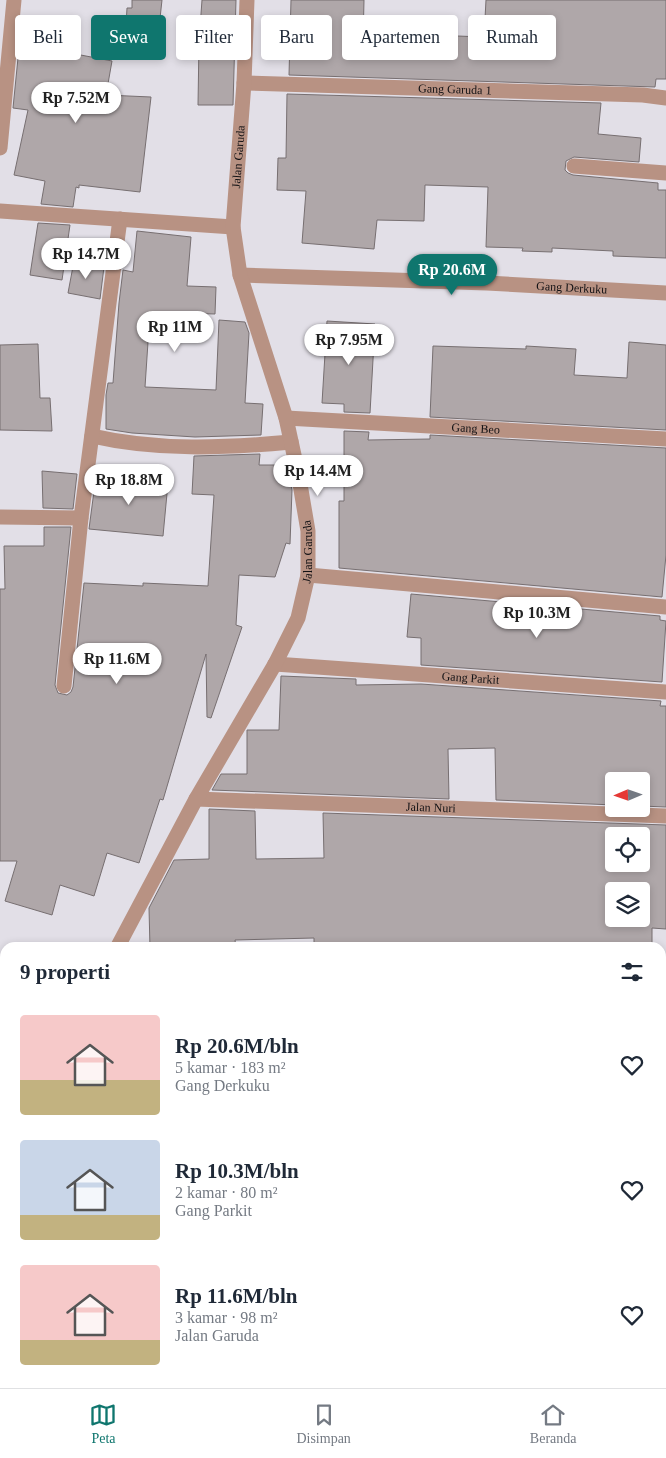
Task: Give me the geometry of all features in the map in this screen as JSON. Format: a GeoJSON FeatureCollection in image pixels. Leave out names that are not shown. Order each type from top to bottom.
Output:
{"type":"FeatureCollection","features":[{"type":"Feature","properties":{"kind":"street"},"geometry":{"type":"LineString","coordinates":[[0,148],[14,0]]}},
{"type":"Feature","properties":{"kind":"street","name":"Jalan Garuda"},"geometry":{"type":"LineString","coordinates":[[120,942],[196,799],[275,664],[298,618],[308,575],[308,531],[300,478],[286,418],[240,275],[233,226],[244,83],[247,0]]}},
{"type":"Feature","properties":{"kind":"street","name":"Gang Garuda 1"},"geometry":{"type":"LineString","coordinates":[[244,83],[644,95],[666,98]]}},
{"type":"Feature","properties":{"kind":"street"},"geometry":{"type":"LineString","coordinates":[[574,166],[666,173]]}},
{"type":"Feature","properties":{"kind":"street"},"geometry":{"type":"LineString","coordinates":[[0,211],[233,226]]}},
{"type":"Feature","properties":{"kind":"street"},"geometry":{"type":"LineString","coordinates":[[64,686],[81,518],[120,219]]}},
{"type":"Feature","properties":{"kind":"street","name":"Gang Derkuku"},"geometry":{"type":"LineString","coordinates":[[240,275],[487,282],[666,293]]}},
{"type":"Feature","properties":{"kind":"street","name":"Gang Beo"},"geometry":{"type":"LineString","coordinates":[[286,418],[666,439]]}},
{"type":"Feature","properties":{"kind":"street"},"geometry":{"type":"LineString","coordinates":[[92,436],[118,442],[170,446],[247,446],[291,442]]}},
{"type":"Feature","properties":{"kind":"street"},"geometry":{"type":"LineString","coordinates":[[0,517],[81,518]]}},
{"type":"Feature","properties":{"kind":"street"},"geometry":{"type":"LineString","coordinates":[[308,575],[666,608]]}},
{"type":"Feature","properties":{"kind":"street","name":"Gang Parkit"},"geometry":{"type":"LineString","coordinates":[[275,664],[666,692]]}},
{"type":"Feature","properties":{"kind":"street","name":"Jalan Nuri"},"geometry":{"type":"LineString","coordinates":[[196,799],[666,816]]}},
{"type":"Feature","properties":{"kind":"building"},"geometry":{"type":"Polygon","coordinates":[[[132,0],[162,0],[160,15],[127,15],[127,8],[132,8],[132,0]]]}},
{"type":"Feature","properties":{"kind":"building"},"geometry":{"type":"Polygon","coordinates":[[[202,0],[236,0],[236,15],[201,15],[202,0]]]}},
{"type":"Feature","properties":{"kind":"building"},"geometry":{"type":"Polygon","coordinates":[[[291,0],[364,0],[364,15],[342,15],[342,60],[458,60],[458,36],[468,36],[468,60],[556,60],[556,15],[485,15],[486,0],[666,0],[666,79],[656,79],[655,87],[289,75],[289,60],[332,60],[332,15],[291,15],[291,0]]]}},
{"type":"Feature","properties":{"kind":"building"},"geometry":{"type":"Polygon","coordinates":[[[81,55],[91,57],[91,60],[112,61],[106,95],[151,97],[140,192],[79,185],[79,188],[76,187],[73,207],[41,204],[45,181],[14,175],[28,110],[13,108],[18,60],[81,60],[81,55]]]}},
{"type":"Feature","properties":{"kind":"building"},"geometry":{"type":"Polygon","coordinates":[[[199,60],[234,60],[233,105],[198,105],[199,60]]]}},
{"type":"Feature","properties":{"kind":"building"},"geometry":{"type":"Polygon","coordinates":[[[287,94],[601,103],[598,134],[641,138],[639,162],[574,157],[566,161],[565,170],[573,175],[658,183],[658,190],[666,190],[666,258],[613,256],[613,251],[552,248],[552,252],[522,251],[523,248],[486,247],[488,187],[425,185],[424,221],[377,220],[374,249],[302,243],[306,191],[277,190],[278,158],[286,158],[287,94]]]}},
{"type":"Feature","properties":{"kind":"building"},"geometry":{"type":"Polygon","coordinates":[[[38,223],[70,225],[62,280],[30,275],[38,223]]]}},
{"type":"Feature","properties":{"kind":"building"},"geometry":{"type":"Polygon","coordinates":[[[137,231],[191,237],[187,286],[216,287],[215,314],[150,312],[145,387],[216,390],[219,320],[245,322],[249,333],[245,403],[263,404],[261,435],[195,437],[132,433],[106,429],[106,395],[108,383],[113,383],[123,270],[133,272],[137,231]]]}},
{"type":"Feature","properties":{"kind":"building"},"geometry":{"type":"Polygon","coordinates":[[[74,261],[104,267],[100,299],[68,293],[74,261]]]}},
{"type":"Feature","properties":{"kind":"building"},"geometry":{"type":"Polygon","coordinates":[[[327,321],[375,324],[370,413],[344,412],[344,404],[322,403],[327,321]]]}},
{"type":"Feature","properties":{"kind":"building"},"geometry":{"type":"Polygon","coordinates":[[[629,342],[666,345],[666,430],[430,417],[433,346],[526,349],[526,346],[576,349],[574,375],[627,378],[629,342]]]}},
{"type":"Feature","properties":{"kind":"building"},"geometry":{"type":"Polygon","coordinates":[[[38,344],[40,398],[50,398],[52,431],[0,430],[0,345],[38,344]]]}},
{"type":"Feature","properties":{"kind":"building"},"geometry":{"type":"Polygon","coordinates":[[[344,431],[369,432],[368,440],[430,439],[430,435],[666,448],[666,555],[662,597],[339,568],[339,501],[344,501],[344,431]]]}},
{"type":"Feature","properties":{"kind":"building"},"geometry":{"type":"Polygon","coordinates":[[[260,454],[259,465],[287,465],[292,490],[290,544],[286,543],[275,577],[239,575],[236,625],[242,627],[211,718],[207,717],[206,654],[163,800],[160,799],[139,863],[107,853],[94,896],[60,885],[52,915],[5,901],[17,861],[0,861],[0,589],[5,589],[4,546],[44,546],[44,527],[71,527],[55,685],[58,693],[67,695],[73,687],[84,583],[143,586],[143,583],[208,586],[214,495],[192,494],[194,456],[260,454]]]}},
{"type":"Feature","properties":{"kind":"building"},"geometry":{"type":"Polygon","coordinates":[[[42,471],[77,474],[73,509],[43,508],[42,471]]]}},
{"type":"Feature","properties":{"kind":"building"},"geometry":{"type":"Polygon","coordinates":[[[96,476],[168,483],[163,536],[89,529],[96,476]]]}},
{"type":"Feature","properties":{"kind":"building"},"geometry":{"type":"Polygon","coordinates":[[[411,594],[660,616],[660,620],[666,621],[662,682],[421,665],[421,638],[407,637],[411,594]]]}},
{"type":"Feature","properties":{"kind":"building"},"geometry":{"type":"Polygon","coordinates":[[[281,676],[356,679],[356,685],[421,684],[661,701],[660,706],[666,706],[666,807],[650,806],[650,772],[605,772],[605,805],[496,800],[495,748],[448,749],[449,799],[212,790],[221,774],[247,774],[247,730],[279,730],[281,676]]]}},
{"type":"Feature","properties":{"kind":"building"},"geometry":{"type":"Polygon","coordinates":[[[209,809],[255,811],[256,859],[324,858],[323,813],[666,825],[666,929],[652,928],[652,942],[314,942],[314,938],[235,940],[235,942],[150,942],[149,908],[174,860],[209,859],[209,809]]]}}]}
